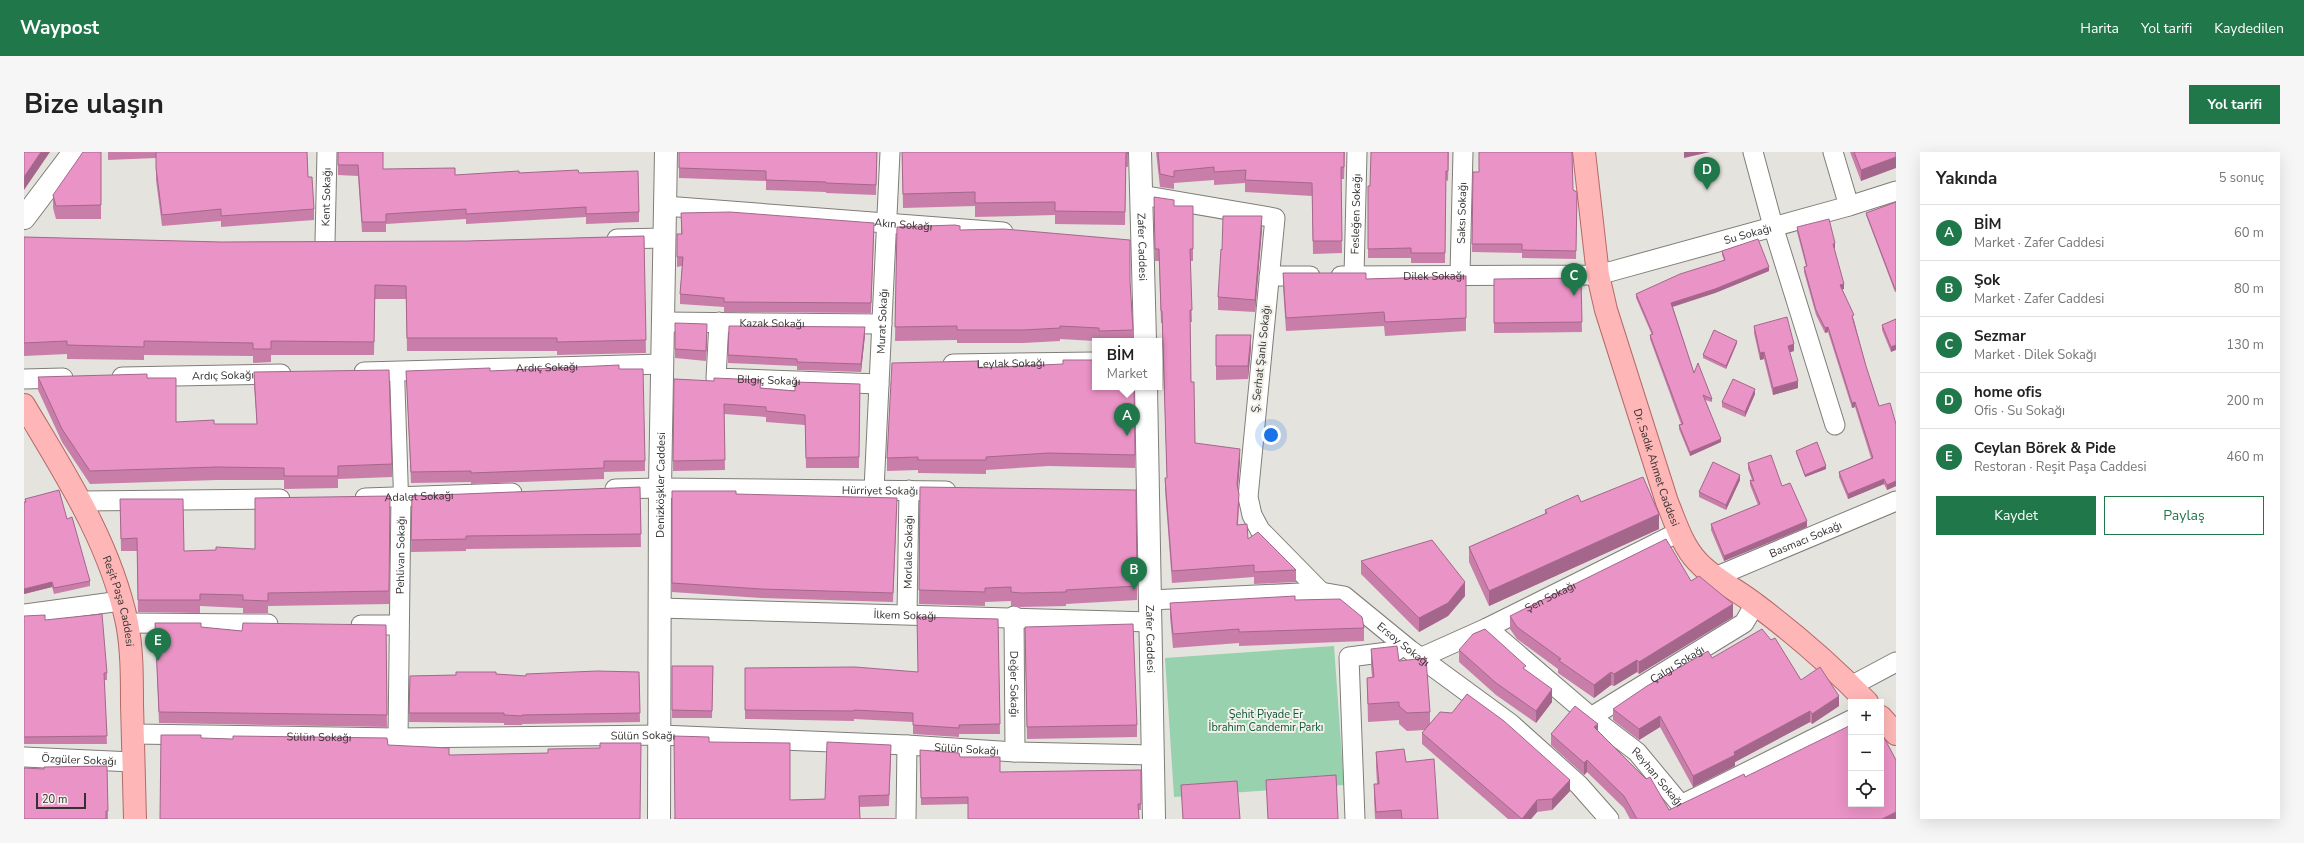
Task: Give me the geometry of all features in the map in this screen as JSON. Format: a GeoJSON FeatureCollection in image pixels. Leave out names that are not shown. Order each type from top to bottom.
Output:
{"type":"FeatureCollection","features":[{"type":"Feature","properties":{"kind":"main road","name":"Dr. Sadık Ahmet Caddesi"},"geometry":{"type":"LineString","coordinates":[[1584,152],[1598,275],[1606,310],[1679,532],[1696,560],[1715,578],[1755,604],[1851,686],[1864,699]]}},
{"type":"Feature","properties":{"kind":"main road","name":"Reşit Paşa Caddesi"},"geometry":{"type":"LineString","coordinates":[[24,405],[82,501],[106,552],[121,601],[127,624],[131,656],[135,819]]}},
{"type":"Feature","properties":{"kind":"main road"},"geometry":{"type":"LineString","coordinates":[[1884,720],[1896,734]]}},
{"type":"Feature","properties":{"kind":"street"},"geometry":{"type":"LineString","coordinates":[[24,218],[74,152]]}},
{"type":"Feature","properties":{"kind":"street","name":"Kent Sokağı"},"geometry":{"type":"LineString","coordinates":[[325,242],[327,152]]}},
{"type":"Feature","properties":{"kind":"street","name":"Denizköşkler Caddesi"},"geometry":{"type":"LineString","coordinates":[[659,819],[660,488],[666,152]]}},
{"type":"Feature","properties":{"kind":"street","name":"Murat Sokağı"},"geometry":{"type":"LineString","coordinates":[[874,490],[879,384],[888,364],[882,324],[890,152]]}},
{"type":"Feature","properties":{"kind":"street","name":"Zafer Caddesi"},"geometry":{"type":"LineString","coordinates":[[1140,152],[1141,195],[1135,241],[1144,338]]}},
{"type":"Feature","properties":{"kind":"street","name":"Fesleğen Sokağı"},"geometry":{"type":"LineString","coordinates":[[1354,276],[1357,152]]}},
{"type":"Feature","properties":{"kind":"street","name":"Saksı Sokağı"},"geometry":{"type":"LineString","coordinates":[[1460,274],[1463,152]]}},
{"type":"Feature","properties":{"kind":"street"},"geometry":{"type":"LineString","coordinates":[[1753,152],[1773,226],[1835,425]]}},
{"type":"Feature","properties":{"kind":"street"},"geometry":{"type":"LineString","coordinates":[[1833,152],[1849,206]]}},
{"type":"Feature","properties":{"kind":"street","name":"Su Sokağı"},"geometry":{"type":"LineString","coordinates":[[1598,275],[1849,206],[1896,191]]}},
{"type":"Feature","properties":{"kind":"street","name":"Ş. Serhat Şanlı Sokağı"},"geometry":{"type":"LineString","coordinates":[[1141,195],[1275,218],[1248,497],[1252,515],[1260,530],[1321,592]]}},
{"type":"Feature","properties":{"kind":"street","name":"Akın Sokağı"},"geometry":{"type":"LineString","coordinates":[[665,206],[1018,233]]}},
{"type":"Feature","properties":{"kind":"street"},"geometry":{"type":"LineString","coordinates":[[602,240],[664,238]]}},
{"type":"Feature","properties":{"kind":"street","name":"Dilek Sokağı"},"geometry":{"type":"LineString","coordinates":[[1269,276],[1460,274],[1598,275]]}},
{"type":"Feature","properties":{"kind":"street","name":"Kazak Sokağı"},"geometry":{"type":"LineString","coordinates":[[663,322],[882,324]]}},
{"type":"Feature","properties":{"kind":"street","name":"Bilgiç Sokağı"},"geometry":{"type":"LineString","coordinates":[[718,322],[716,378],[879,384]]}},
{"type":"Feature","properties":{"kind":"street","name":"Leylak Sokağı"},"geometry":{"type":"LineString","coordinates":[[936,364],[1092,362]]}},
{"type":"Feature","properties":{"kind":"street","name":"Ardıç Sokağı"},"geometry":{"type":"LineString","coordinates":[[349,372],[662,364]]}},
{"type":"Feature","properties":{"kind":"street","name":"Pehlivan Sokağı"},"geometry":{"type":"LineString","coordinates":[[397,371],[401,496],[398,738]]}},
{"type":"Feature","properties":{"kind":"street","name":"Ardıç Sokağı"},"geometry":{"type":"LineString","coordinates":[[103,377],[302,373]]}},
{"type":"Feature","properties":{"kind":"street"},"geometry":{"type":"LineString","coordinates":[[24,379],[80,378]]}},
{"type":"Feature","properties":{"kind":"street","name":"Zafer Caddesi"},"geometry":{"type":"LineString","coordinates":[[1146,390],[1140,493],[1151,622],[1154,819]]}},
{"type":"Feature","properties":{"kind":"street"},"geometry":{"type":"LineString","coordinates":[[597,490],[660,488]]}},
{"type":"Feature","properties":{"kind":"street","name":"Hürriyet Sokağı"},"geometry":{"type":"LineString","coordinates":[[660,488],[964,491]]}},
{"type":"Feature","properties":{"kind":"street","name":"Morlale Sokağı"},"geometry":{"type":"LineString","coordinates":[[907,614],[909,490]]}},
{"type":"Feature","properties":{"kind":"street","name":"Adalet Sokağı"},"geometry":{"type":"LineString","coordinates":[[350,499],[526,492]]}},
{"type":"Feature","properties":{"kind":"street"},"geometry":{"type":"LineString","coordinates":[[82,501],[294,499]]}},
{"type":"Feature","properties":{"kind":"street","name":"Basmacı Sokağı"},"geometry":{"type":"LineString","coordinates":[[1715,578],[1896,501]]}},
{"type":"Feature","properties":{"kind":"street","name":"Şen Sokağı"},"geometry":{"type":"LineString","coordinates":[[1355,819],[1349,657],[1415,654],[1487,628],[1679,532]]}},
{"type":"Feature","properties":{"kind":"street","name":"Ersoy Sokağı"},"geometry":{"type":"LineString","coordinates":[[1150,600],[1321,592],[1344,596],[1415,654],[1511,724],[1579,785],[1609,819]]}},
{"type":"Feature","properties":{"kind":"street"},"geometry":{"type":"LineString","coordinates":[[24,614],[121,601]]}},
{"type":"Feature","properties":{"kind":"street","name":"Çalgı Sokağı"},"geometry":{"type":"LineString","coordinates":[[1591,717],[1744,623],[1755,604]]}},
{"type":"Feature","properties":{"kind":"street","name":"İlkem Sokağı"},"geometry":{"type":"LineString","coordinates":[[660,608],[1014,616],[1151,622]]}},
{"type":"Feature","properties":{"kind":"street","name":"Değer Sokağı"},"geometry":{"type":"LineString","coordinates":[[1014,616],[1016,752]]}},
{"type":"Feature","properties":{"kind":"street"},"geometry":{"type":"LineString","coordinates":[[127,624],[287,624]]}},
{"type":"Feature","properties":{"kind":"street"},"geometry":{"type":"LineString","coordinates":[[343,624],[399,625]]}},
{"type":"Feature","properties":{"kind":"street","name":"Reyhan Sokağı"},"geometry":{"type":"LineString","coordinates":[[1487,628],[1591,717],[1637,752],[1681,805],[1848,722]]}},
{"type":"Feature","properties":{"kind":"street"},"geometry":{"type":"LineString","coordinates":[[1851,686],[1896,662]]}},
{"type":"Feature","properties":{"kind":"street","name":"Sülün Sokağı"},"geometry":{"type":"LineString","coordinates":[[133,734],[398,738],[660,735],[908,745],[1016,752],[1153,755]]}},
{"type":"Feature","properties":{"kind":"street"},"geometry":{"type":"LineString","coordinates":[[906,819],[908,745]]}},
{"type":"Feature","properties":{"kind":"street","name":"Özgüler Sokağı"},"geometry":{"type":"LineString","coordinates":[[24,757],[134,762]]}},
{"type":"Feature","properties":{"kind":"green space","name":"Şehit Piyade Er İbrahim Candemir Parkı"},"geometry":{"type":"Polygon","coordinates":[[[1334,646],[1344,785],[1174,797],[1165,658],[1334,646]]]}},
{"type":"Feature","properties":{"kind":"building"},"geometry":{"type":"Polygon","coordinates":[[[24,152],[41,152],[24,177],[24,152]]]}},
{"type":"Feature","properties":{"kind":"building"},"geometry":{"type":"Polygon","coordinates":[[[83,152],[101,152],[101,205],[56,206],[53,195],[83,152]]]}},
{"type":"Feature","properties":{"kind":"building"},"geometry":{"type":"Polygon","coordinates":[[[156,152],[307,152],[308,177],[312,177],[314,209],[221,216],[221,209],[162,215],[156,168],[156,152]]]}},
{"type":"Feature","properties":{"kind":"building"},"geometry":{"type":"Polygon","coordinates":[[[338,152],[383,152],[383,169],[455,168],[455,175],[519,171],[519,173],[578,170],[579,173],[638,171],[639,212],[586,214],[586,207],[466,214],[466,209],[386,214],[386,222],[362,222],[358,165],[338,165],[338,152]]]}},
{"type":"Feature","properties":{"kind":"building"},"geometry":{"type":"Polygon","coordinates":[[[679,152],[877,152],[876,185],[766,180],[766,171],[679,168],[679,152]]]}},
{"type":"Feature","properties":{"kind":"building"},"geometry":{"type":"Polygon","coordinates":[[[902,152],[1128,152],[1126,153],[1125,212],[1055,211],[1055,202],[975,203],[975,192],[903,194],[902,152]]]}},
{"type":"Feature","properties":{"kind":"building"},"geometry":{"type":"Polygon","coordinates":[[[1158,152],[1344,152],[1344,167],[1341,167],[1342,241],[1313,241],[1312,183],[1245,180],[1246,170],[1214,172],[1214,167],[1174,171],[1174,177],[1160,174],[1158,152]]]}},
{"type":"Feature","properties":{"kind":"building"},"geometry":{"type":"Polygon","coordinates":[[[1371,152],[1448,152],[1448,171],[1446,171],[1445,253],[1411,253],[1411,248],[1368,249],[1368,186],[1370,186],[1371,152]]]}},
{"type":"Feature","properties":{"kind":"building"},"geometry":{"type":"Polygon","coordinates":[[[1479,152],[1572,152],[1573,190],[1577,192],[1576,251],[1522,250],[1522,244],[1472,244],[1473,172],[1479,172],[1479,152]]]}},
{"type":"Feature","properties":{"kind":"building"},"geometry":{"type":"Polygon","coordinates":[[[1854,152],[1896,152],[1896,157],[1861,170],[1854,152]]]}},
{"type":"Feature","properties":{"kind":"building"},"geometry":{"type":"Polygon","coordinates":[[[1154,197],[1174,200],[1174,206],[1193,206],[1193,249],[1190,249],[1192,310],[1190,310],[1191,382],[1194,382],[1195,443],[1240,449],[1237,484],[1239,494],[1237,525],[1247,524],[1248,539],[1258,532],[1296,570],[1254,572],[1254,565],[1172,571],[1165,478],[1167,478],[1162,311],[1159,249],[1155,249],[1154,197]]]}},
{"type":"Feature","properties":{"kind":"building"},"geometry":{"type":"Polygon","coordinates":[[[1896,202],[1896,289],[1895,289],[1866,213],[1896,202]]]}},
{"type":"Feature","properties":{"kind":"building"},"geometry":{"type":"Polygon","coordinates":[[[730,212],[874,223],[871,303],[724,302],[724,298],[680,294],[683,257],[677,257],[677,234],[682,234],[681,213],[730,212]]]}},
{"type":"Feature","properties":{"kind":"building"},"geometry":{"type":"Polygon","coordinates":[[[1223,216],[1262,216],[1255,300],[1218,297],[1223,216]]]}},
{"type":"Feature","properties":{"kind":"building"},"geometry":{"type":"Polygon","coordinates":[[[1829,219],[1835,243],[1833,244],[1844,284],[1840,285],[1854,315],[1852,316],[1879,406],[1890,403],[1896,424],[1896,481],[1887,485],[1884,479],[1848,494],[1839,472],[1873,458],[1855,402],[1852,403],[1828,327],[1825,328],[1816,310],[1804,267],[1807,266],[1797,227],[1829,219]]]}},
{"type":"Feature","properties":{"kind":"building"},"geometry":{"type":"Polygon","coordinates":[[[960,226],[960,230],[1004,229],[1130,240],[1130,281],[1133,330],[1099,331],[1099,328],[1060,326],[1060,328],[1023,330],[957,330],[957,326],[895,327],[897,227],[960,226]]]}},
{"type":"Feature","properties":{"kind":"building"},"geometry":{"type":"Polygon","coordinates":[[[644,236],[646,340],[557,342],[557,338],[407,338],[406,286],[375,285],[374,342],[271,341],[271,349],[253,349],[253,343],[144,341],[144,347],[67,345],[67,341],[24,343],[24,237],[221,242],[468,241],[644,236]]]}},
{"type":"Feature","properties":{"kind":"building"},"geometry":{"type":"Polygon","coordinates":[[[1758,239],[1769,267],[1715,289],[1671,303],[1694,373],[1698,363],[1712,399],[1703,395],[1721,439],[1690,452],[1679,425],[1683,424],[1650,335],[1653,334],[1636,294],[1680,274],[1725,260],[1722,251],[1758,239]]]}},
{"type":"Feature","properties":{"kind":"building"},"geometry":{"type":"Polygon","coordinates":[[[1283,273],[1366,273],[1366,279],[1466,276],[1466,318],[1385,322],[1384,312],[1286,318],[1283,273]]]}},
{"type":"Feature","properties":{"kind":"building"},"geometry":{"type":"Polygon","coordinates":[[[1581,278],[1582,322],[1494,323],[1494,279],[1581,278]]]}},
{"type":"Feature","properties":{"kind":"building"},"geometry":{"type":"Polygon","coordinates":[[[1787,317],[1794,344],[1788,346],[1798,381],[1773,388],[1764,352],[1760,353],[1754,326],[1787,317]]]}},
{"type":"Feature","properties":{"kind":"building"},"geometry":{"type":"Polygon","coordinates":[[[1896,319],[1896,345],[1891,347],[1882,325],[1896,319]]]}},
{"type":"Feature","properties":{"kind":"building"},"geometry":{"type":"Polygon","coordinates":[[[675,323],[707,324],[706,351],[675,349],[675,323]]]}},
{"type":"Feature","properties":{"kind":"building"},"geometry":{"type":"Polygon","coordinates":[[[729,326],[865,327],[861,364],[797,362],[797,359],[728,355],[729,326]]]}},
{"type":"Feature","properties":{"kind":"building"},"geometry":{"type":"Polygon","coordinates":[[[1714,330],[1737,341],[1726,366],[1703,355],[1714,330]]]}},
{"type":"Feature","properties":{"kind":"building"},"geometry":{"type":"Polygon","coordinates":[[[1216,335],[1251,335],[1248,366],[1216,366],[1216,335]]]}},
{"type":"Feature","properties":{"kind":"building"},"geometry":{"type":"Polygon","coordinates":[[[1063,360],[1092,360],[1092,390],[1134,390],[1135,455],[1049,453],[986,457],[986,460],[918,460],[918,457],[887,458],[892,363],[978,361],[978,368],[1063,364],[1063,360]]]}},
{"type":"Feature","properties":{"kind":"building"},"geometry":{"type":"Polygon","coordinates":[[[619,365],[619,369],[643,369],[645,461],[604,461],[604,468],[471,473],[471,471],[411,472],[406,371],[490,368],[490,371],[619,365]]]}},
{"type":"Feature","properties":{"kind":"building"},"geometry":{"type":"Polygon","coordinates":[[[389,370],[392,464],[338,466],[338,476],[284,476],[284,468],[217,467],[90,471],[62,429],[38,377],[147,374],[147,378],[176,378],[176,422],[214,420],[214,424],[257,424],[254,372],[389,370]]]}},
{"type":"Feature","properties":{"kind":"building"},"geometry":{"type":"Polygon","coordinates":[[[714,378],[761,380],[760,388],[795,391],[795,382],[860,384],[859,457],[806,458],[805,415],[766,411],[766,407],[724,404],[725,460],[673,461],[674,379],[714,381],[714,378]]]}},
{"type":"Feature","properties":{"kind":"building"},"geometry":{"type":"Polygon","coordinates":[[[1733,379],[1755,389],[1745,412],[1722,402],[1733,379]]]}},
{"type":"Feature","properties":{"kind":"building"},"geometry":{"type":"Polygon","coordinates":[[[1817,442],[1826,466],[1805,475],[1796,451],[1817,442]]]}},
{"type":"Feature","properties":{"kind":"building"},"geometry":{"type":"Polygon","coordinates":[[[1771,455],[1782,486],[1790,483],[1807,521],[1724,556],[1711,524],[1760,504],[1750,480],[1754,481],[1748,463],[1771,455]]]}},
{"type":"Feature","properties":{"kind":"building"},"geometry":{"type":"Polygon","coordinates":[[[1713,462],[1740,475],[1726,505],[1699,492],[1713,462]]]}},
{"type":"Feature","properties":{"kind":"building"},"geometry":{"type":"Polygon","coordinates":[[[1643,477],[1659,514],[1489,591],[1469,547],[1547,513],[1545,510],[1578,495],[1581,502],[1643,477]]]}},
{"type":"Feature","properties":{"kind":"building"},"geometry":{"type":"Polygon","coordinates":[[[640,487],[641,534],[466,536],[466,539],[411,540],[412,496],[640,487]]]}},
{"type":"Feature","properties":{"kind":"building"},"geometry":{"type":"Polygon","coordinates":[[[920,487],[1136,490],[1137,586],[1066,590],[1066,592],[1021,593],[1011,592],[1011,587],[985,588],[985,592],[919,590],[920,487]]]}},
{"type":"Feature","properties":{"kind":"building"},"geometry":{"type":"Polygon","coordinates":[[[59,490],[67,519],[72,517],[90,581],[54,588],[52,582],[24,589],[25,499],[59,490]]]}},
{"type":"Feature","properties":{"kind":"building"},"geometry":{"type":"Polygon","coordinates":[[[672,491],[736,491],[736,494],[897,498],[893,593],[761,589],[672,583],[672,491]]]}},
{"type":"Feature","properties":{"kind":"building"},"geometry":{"type":"Polygon","coordinates":[[[390,496],[389,591],[268,593],[268,601],[243,600],[243,595],[200,594],[200,600],[138,600],[137,538],[121,539],[120,499],[183,499],[184,551],[216,550],[216,547],[255,549],[255,498],[390,496]]]}},
{"type":"Feature","properties":{"kind":"building"},"geometry":{"type":"Polygon","coordinates":[[[1666,539],[1691,581],[1699,576],[1733,604],[1639,662],[1637,660],[1614,674],[1611,672],[1594,685],[1558,660],[1561,659],[1517,627],[1510,616],[1666,539]]]}},
{"type":"Feature","properties":{"kind":"building"},"geometry":{"type":"Polygon","coordinates":[[[1432,540],[1465,582],[1448,603],[1419,618],[1361,561],[1432,540]]]}},
{"type":"Feature","properties":{"kind":"building"},"geometry":{"type":"Polygon","coordinates":[[[1295,596],[1295,600],[1340,599],[1362,617],[1364,628],[1239,632],[1239,629],[1173,634],[1170,603],[1295,596]]]}},
{"type":"Feature","properties":{"kind":"building"},"geometry":{"type":"Polygon","coordinates":[[[102,614],[107,673],[104,673],[107,736],[24,737],[24,616],[45,615],[45,620],[102,614]]]}},
{"type":"Feature","properties":{"kind":"building"},"geometry":{"type":"Polygon","coordinates":[[[917,617],[998,619],[1000,724],[959,725],[959,728],[913,725],[913,713],[854,710],[745,710],[745,668],[855,667],[918,672],[917,617]]]}},
{"type":"Feature","properties":{"kind":"building"},"geometry":{"type":"Polygon","coordinates":[[[155,623],[201,623],[201,627],[242,631],[243,623],[386,625],[387,715],[159,712],[155,623]]]}},
{"type":"Feature","properties":{"kind":"building"},"geometry":{"type":"Polygon","coordinates":[[[1133,624],[1137,725],[1027,727],[1025,627],[1133,624]]]}},
{"type":"Feature","properties":{"kind":"building"},"geometry":{"type":"Polygon","coordinates":[[[1485,629],[1526,666],[1523,668],[1552,689],[1536,711],[1496,683],[1459,650],[1473,634],[1485,629]]]}},
{"type":"Feature","properties":{"kind":"building"},"geometry":{"type":"Polygon","coordinates":[[[1762,629],[1771,640],[1775,638],[1801,680],[1820,667],[1839,696],[1812,714],[1810,711],[1734,752],[1735,755],[1693,776],[1660,716],[1639,729],[1613,709],[1647,686],[1708,651],[1712,658],[1762,629]]]}},
{"type":"Feature","properties":{"kind":"building"},"geometry":{"type":"Polygon","coordinates":[[[1397,646],[1399,661],[1426,658],[1430,712],[1407,713],[1399,706],[1399,702],[1368,704],[1367,678],[1374,677],[1371,649],[1397,646]]]}},
{"type":"Feature","properties":{"kind":"building"},"geometry":{"type":"Polygon","coordinates":[[[672,666],[713,666],[712,711],[672,710],[672,666]]]}},
{"type":"Feature","properties":{"kind":"building"},"geometry":{"type":"Polygon","coordinates":[[[597,671],[639,672],[640,713],[522,716],[504,715],[504,713],[409,713],[410,676],[456,675],[456,672],[496,672],[496,674],[526,676],[526,674],[597,671]]]}},
{"type":"Feature","properties":{"kind":"building"},"geometry":{"type":"Polygon","coordinates":[[[1467,694],[1504,721],[1570,780],[1552,799],[1537,800],[1522,819],[1422,733],[1440,712],[1452,713],[1467,694]]]}},
{"type":"Feature","properties":{"kind":"building"},"geometry":{"type":"Polygon","coordinates":[[[1575,706],[1598,724],[1594,727],[1646,779],[1650,777],[1669,810],[1744,774],[1745,777],[1848,726],[1848,807],[1884,807],[1884,738],[1896,760],[1896,812],[1882,819],[1637,819],[1624,796],[1587,760],[1584,763],[1551,734],[1575,706]]]}},
{"type":"Feature","properties":{"kind":"building"},"geometry":{"type":"Polygon","coordinates":[[[161,735],[201,735],[201,738],[233,739],[233,736],[387,738],[388,745],[449,748],[449,755],[548,753],[548,749],[600,748],[600,743],[641,743],[640,819],[160,819],[161,735]]]}},
{"type":"Feature","properties":{"kind":"building"},"geometry":{"type":"Polygon","coordinates":[[[674,736],[709,737],[709,742],[790,743],[790,800],[825,799],[827,742],[891,745],[889,795],[859,796],[860,819],[675,819],[674,736]]]}},
{"type":"Feature","properties":{"kind":"building"},"geometry":{"type":"Polygon","coordinates":[[[1404,749],[1406,762],[1434,759],[1438,819],[1402,819],[1401,810],[1376,812],[1374,784],[1379,784],[1376,752],[1404,749]]]}},
{"type":"Feature","properties":{"kind":"building"},"geometry":{"type":"Polygon","coordinates":[[[920,750],[959,753],[960,757],[1000,757],[1000,772],[1141,770],[1141,804],[1138,804],[1139,819],[968,819],[968,797],[921,798],[920,750]]]}},
{"type":"Feature","properties":{"kind":"building"},"geometry":{"type":"Polygon","coordinates":[[[107,766],[108,811],[106,811],[106,819],[24,819],[24,768],[44,769],[44,767],[107,766]]]}},
{"type":"Feature","properties":{"kind":"building"},"geometry":{"type":"Polygon","coordinates":[[[1336,775],[1338,819],[1268,819],[1266,780],[1336,775]]]}},
{"type":"Feature","properties":{"kind":"building"},"geometry":{"type":"Polygon","coordinates":[[[1237,781],[1240,819],[1183,819],[1181,785],[1237,781]]]}},
{"type":"Feature","properties":{"kind":"place","name":"home ofis"},"geometry":{"type":"Point","coordinates":[1707,190]}},
{"type":"Feature","properties":{"kind":"place","name":"Sezmar"},"geometry":{"type":"Point","coordinates":[1574,296]}},
{"type":"Feature","properties":{"kind":"place","name":"BİM"},"geometry":{"type":"Point","coordinates":[1127,436]}},
{"type":"Feature","properties":{"kind":"place","name":"Şok"},"geometry":{"type":"Point","coordinates":[1134,590]}},
{"type":"Feature","properties":{"kind":"place","name":"Ceylan Börek & Pide"},"geometry":{"type":"Point","coordinates":[158,661]}}]}
